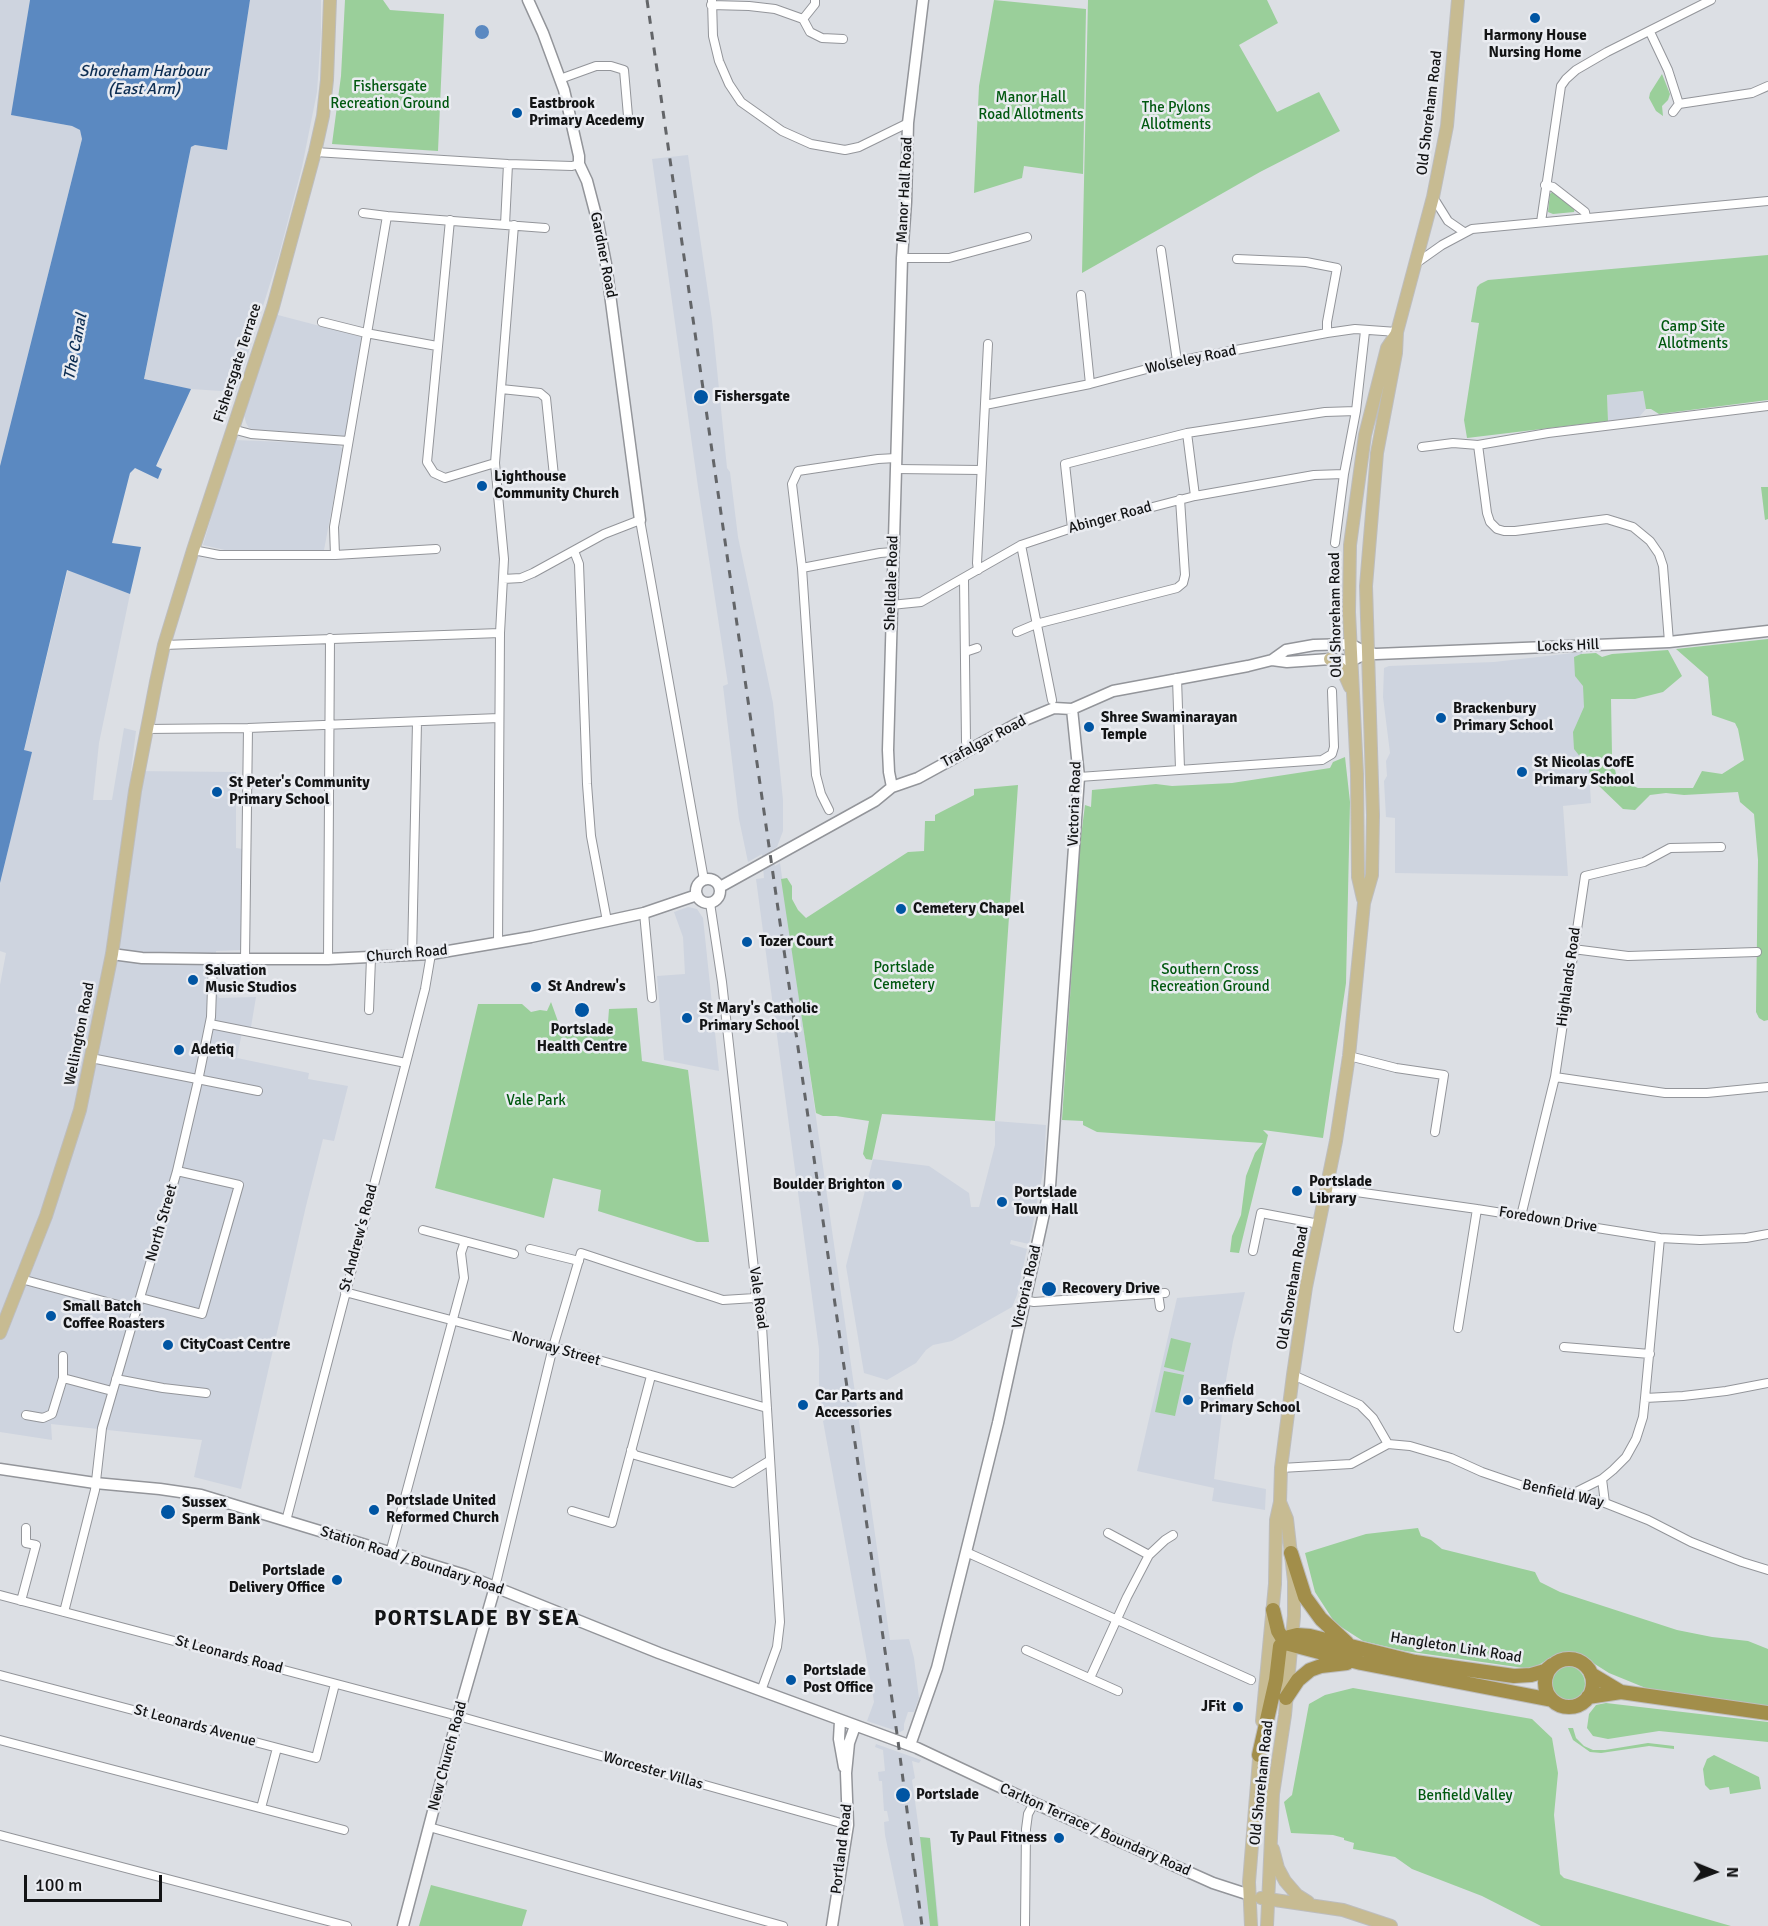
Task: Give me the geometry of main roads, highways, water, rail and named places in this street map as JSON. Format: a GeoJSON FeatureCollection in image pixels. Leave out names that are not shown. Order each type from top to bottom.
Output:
{"type":"FeatureCollection","features":[{"type":"Feature","properties":{"kind":"highway"},"geometry":{"type":"LineString","coordinates":[[1291,1553],[1301,1586],[1314,1609],[1332,1630],[1351,1646]]}},
{"type":"Feature","properties":{"kind":"highway"},"geometry":{"type":"LineString","coordinates":[[1259,1755],[1276,1680],[1279,1650],[1290,1641],[1275,1624],[1273,1610]]}},
{"type":"Feature","properties":{"kind":"highway","name":"Hangleton Link Road"},"geometry":{"type":"LineString","coordinates":[[1290,1641],[1310,1636],[1415,1662],[1514,1676],[1545,1671],[1552,1665]]}},
{"type":"Feature","properties":{"kind":"highway","name":"Hangleton Link Road"},"geometry":{"type":"LineString","coordinates":[[1290,1641],[1361,1663],[1552,1700]]}},
{"type":"Feature","properties":{"kind":"highway"},"geometry":{"type":"LineString","coordinates":[[1591,1674],[1592,1689],[1582,1703],[1568,1707],[1559,1705],[1547,1693],[1545,1679],[1552,1665],[1564,1659],[1580,1662],[1591,1674],[1621,1692]]}},
{"type":"Feature","properties":{"kind":"highway"},"geometry":{"type":"LineString","coordinates":[[1286,1698],[1298,1680],[1310,1670],[1330,1664],[1361,1663]]}},
{"type":"Feature","properties":{"kind":"highway"},"geometry":{"type":"LineString","coordinates":[[1588,1697],[1621,1692],[1768,1713]]}},
{"type":"Feature","properties":{"kind":"main road","name":"Fishersgate Terrace"},"geometry":{"type":"LineString","coordinates":[[146,729],[164,645],[273,307],[315,152],[323,116],[327,80],[330,0]]}},
{"type":"Feature","properties":{"kind":"main road","name":"Gardner Road"},"geometry":{"type":"LineString","coordinates":[[528,0],[560,79],[579,164],[587,181],[606,264],[640,520]]}},
{"type":"Feature","properties":{"kind":"main road","name":"Old Shoreham Road"},"geometry":{"type":"LineString","coordinates":[[1251,1926],[1250,1895],[1259,1755],[1273,1610],[1277,1555],[1276,1520],[1280,1502],[1281,1468],[1306,1287],[1328,1188],[1349,1056],[1364,903],[1372,875],[1373,815],[1366,564],[1377,453],[1398,332],[1418,262],[1447,126],[1458,0]]}},
{"type":"Feature","properties":{"kind":"main road","name":"Manor Hall Road"},"geometry":{"type":"LineString","coordinates":[[898,378],[908,123],[922,1]]}},
{"type":"Feature","properties":{"kind":"main road","name":"Old Shoreham Road"},"geometry":{"type":"LineString","coordinates":[[1364,903],[1358,877],[1348,592],[1350,545],[1365,435],[1387,348],[1398,332]]}},
{"type":"Feature","properties":{"kind":"main road","name":"Shelldale Road"},"geometry":{"type":"LineString","coordinates":[[892,788],[888,750],[898,378]]}},
{"type":"Feature","properties":{"kind":"main road","name":"Locks Hill"},"geometry":{"type":"LineString","coordinates":[[1367,653],[1669,642],[1768,631]]}},
{"type":"Feature","properties":{"kind":"main road","name":"Trafalgar Road"},"geometry":{"type":"LineString","coordinates":[[1272,660],[1286,650],[1314,645],[1350,644],[1367,653]]}},
{"type":"Feature","properties":{"kind":"main road"},"geometry":{"type":"LineString","coordinates":[[1351,661],[1367,653]]}},
{"type":"Feature","properties":{"kind":"main road","name":"Trafalgar Road"},"geometry":{"type":"LineString","coordinates":[[720,887],[875,801],[892,788],[918,778],[1036,714],[1060,707],[1072,709],[1113,691],[1272,660],[1287,662],[1330,659],[1351,661]]}},
{"type":"Feature","properties":{"kind":"main road"},"geometry":{"type":"LineString","coordinates":[[1330,659],[1343,671],[1353,694]]}},
{"type":"Feature","properties":{"kind":"main road","name":"Victoria Road"},"geometry":{"type":"LineString","coordinates":[[910,1745],[937,1668],[998,1423],[1052,1169],[1079,777],[1072,709]]}},
{"type":"Feature","properties":{"kind":"main road","name":"Wellington Road"},"geometry":{"type":"LineString","coordinates":[[0,1333],[46,1216],[80,1110],[112,954],[146,729]]}},
{"type":"Feature","properties":{"kind":"main road"},"geometry":{"type":"LineString","coordinates":[[704,880],[714,880],[720,887],[718,899],[710,903],[702,902],[696,895],[697,887],[704,880]]}},
{"type":"Feature","properties":{"kind":"main road","name":"Church Road"},"geometry":{"type":"LineString","coordinates":[[112,954],[142,958],[213,959],[412,956],[498,943],[607,921],[644,913],[696,895]]}},
{"type":"Feature","properties":{"kind":"main road","name":"Station Road / Boundary Road"},"geometry":{"type":"LineString","coordinates":[[0,1469],[201,1496],[390,1552],[465,1575],[592,1627],[840,1721],[910,1745]]}},
{"type":"Feature","properties":{"kind":"main road","name":"Old Shoreham Road"},"geometry":{"type":"LineString","coordinates":[[1267,1926],[1270,1830],[1286,1698],[1294,1593],[1287,1519],[1280,1502]]}},
{"type":"Feature","properties":{"kind":"main road","name":"New Church Road"},"geometry":{"type":"LineString","coordinates":[[403,1926],[458,1716],[495,1587]]}},
{"type":"Feature","properties":{"kind":"main road","name":"Portland Road"},"geometry":{"type":"LineString","coordinates":[[840,1721],[841,1759],[846,1773]]}},
{"type":"Feature","properties":{"kind":"main road","name":"Portland Road"},"geometry":{"type":"LineString","coordinates":[[832,1926],[848,1826],[846,1773],[849,1743],[855,1726]]}},
{"type":"Feature","properties":{"kind":"main road","name":"Carlton Terrace / Boundary Road"},"geometry":{"type":"LineString","coordinates":[[910,1745],[1213,1883],[1250,1895]]}},
{"type":"Feature","properties":{"kind":"main road"},"geometry":{"type":"LineString","coordinates":[[1270,1830],[1275,1859],[1282,1876],[1297,1895],[1318,1906]]}},
{"type":"Feature","properties":{"kind":"main road"},"geometry":{"type":"LineString","coordinates":[[1250,1895],[1343,1910],[1391,1926]]}},
{"type":"Feature","properties":{"kind":"water","name":"Shoreham Harbour (East Arm)"},"geometry":{"type":"Polygon","coordinates":[[[30,0],[250,0],[227,150],[195,145],[191,147],[144,379],[191,389],[156,466],[162,469],[158,479],[135,468],[130,473],[112,543],[141,547],[130,594],[67,570],[24,750],[32,752],[0,883],[0,466],[82,139],[80,130],[72,126],[11,115],[30,0]]]}},
{"type":"Feature","properties":{"kind":"water"},"geometry":{"type":"Polygon","coordinates":[[[482,25],[487,27],[489,32],[487,37],[482,39],[477,37],[475,32],[477,27],[482,25]]]}},
{"type":"Feature","properties":{"kind":"railway"},"geometry":{"type":"LineString","coordinates":[[647,0],[898,1741],[922,1926]]}},
{"type":"Feature","properties":{"kind":"place","name":"Harmony House Nursing Home"},"geometry":{"type":"Point","coordinates":[1535,18]}},
{"type":"Feature","properties":{"kind":"place","name":"Eastbrook Primary Acedemy"},"geometry":{"type":"Point","coordinates":[517,113]}},
{"type":"Feature","properties":{"kind":"place","name":"Fishersgate"},"geometry":{"type":"Point","coordinates":[701,397]}},
{"type":"Feature","properties":{"kind":"place","name":"Lighthouse Community Church"},"geometry":{"type":"Point","coordinates":[482,486]}},
{"type":"Feature","properties":{"kind":"place","name":"Brackenbury Primary School"},"geometry":{"type":"Point","coordinates":[1441,718]}},
{"type":"Feature","properties":{"kind":"place","name":"Shree Swaminarayan Temple"},"geometry":{"type":"Point","coordinates":[1089,727]}},
{"type":"Feature","properties":{"kind":"place","name":"St Nicolas CofE Primary School"},"geometry":{"type":"Point","coordinates":[1522,772]}},
{"type":"Feature","properties":{"kind":"place","name":"St Peter's Community Primary School"},"geometry":{"type":"Point","coordinates":[217,792]}},
{"type":"Feature","properties":{"kind":"place","name":"Cemetery Chapel"},"geometry":{"type":"Point","coordinates":[901,909]}},
{"type":"Feature","properties":{"kind":"place","name":"Tozer Court"},"geometry":{"type":"Point","coordinates":[747,942]}},
{"type":"Feature","properties":{"kind":"place","name":"Salvation Music Studios"},"geometry":{"type":"Point","coordinates":[193,980]}},
{"type":"Feature","properties":{"kind":"place","name":"St Andrew's"},"geometry":{"type":"Point","coordinates":[536,987]}},
{"type":"Feature","properties":{"kind":"place","name":"Portslade Health Centre"},"geometry":{"type":"Point","coordinates":[582,1010]}},
{"type":"Feature","properties":{"kind":"place","name":"St Mary's Catholic Primary School"},"geometry":{"type":"Point","coordinates":[687,1018]}},
{"type":"Feature","properties":{"kind":"place","name":"Adetiq"},"geometry":{"type":"Point","coordinates":[179,1050]}},
{"type":"Feature","properties":{"kind":"place","name":"Boulder Brighton"},"geometry":{"type":"Point","coordinates":[897,1185]}},
{"type":"Feature","properties":{"kind":"place","name":"Portslade Library"},"geometry":{"type":"Point","coordinates":[1297,1191]}},
{"type":"Feature","properties":{"kind":"place","name":"Portslade Town Hall"},"geometry":{"type":"Point","coordinates":[1002,1202]}},
{"type":"Feature","properties":{"kind":"place","name":"Recovery Drive"},"geometry":{"type":"Point","coordinates":[1049,1289]}},
{"type":"Feature","properties":{"kind":"place","name":"Small Batch Coffee Roasters"},"geometry":{"type":"Point","coordinates":[51,1316]}},
{"type":"Feature","properties":{"kind":"place","name":"CityCoast Centre"},"geometry":{"type":"Point","coordinates":[168,1345]}},
{"type":"Feature","properties":{"kind":"place","name":"Benfield Primary School"},"geometry":{"type":"Point","coordinates":[1188,1400]}},
{"type":"Feature","properties":{"kind":"place","name":"Car Parts and Accessories"},"geometry":{"type":"Point","coordinates":[803,1405]}},
{"type":"Feature","properties":{"kind":"place","name":"Portslade United Reformed Church"},"geometry":{"type":"Point","coordinates":[374,1510]}},
{"type":"Feature","properties":{"kind":"place","name":"Sussex Sperm Bank"},"geometry":{"type":"Point","coordinates":[168,1512]}},
{"type":"Feature","properties":{"kind":"place","name":"Portslade Delivery Office"},"geometry":{"type":"Point","coordinates":[337,1580]}},
{"type":"Feature","properties":{"kind":"place","name":"Portslade Post Office"},"geometry":{"type":"Point","coordinates":[791,1680]}},
{"type":"Feature","properties":{"kind":"place","name":"JFit"},"geometry":{"type":"Point","coordinates":[1238,1707]}},
{"type":"Feature","properties":{"kind":"place","name":"Portslade"},"geometry":{"type":"Point","coordinates":[903,1795]}},
{"type":"Feature","properties":{"kind":"place","name":"Ty Paul Fitness"},"geometry":{"type":"Point","coordinates":[1059,1838]}},
{"type":"Feature","properties":{"kind":"district","name":"PORTSLADE BY SEA"},"geometry":{"type":"Point","coordinates":[477,1619]}},
{"type":"Feature","properties":{"kind":"park label","name":"Fishersgate Recreation Ground"},"geometry":{"type":"Point","coordinates":[390,96]}},
{"type":"Feature","properties":{"kind":"park label","name":"Manor Hall Road Allotments"},"geometry":{"type":"Point","coordinates":[1031,106]}},
{"type":"Feature","properties":{"kind":"park label","name":"The Pylons Allotments"},"geometry":{"type":"Point","coordinates":[1176,116]}},
{"type":"Feature","properties":{"kind":"park label","name":"Camp Site Allotments"},"geometry":{"type":"Point","coordinates":[1693,336]}},
{"type":"Feature","properties":{"kind":"park label","name":"Portslade Cemetery"},"geometry":{"type":"Point","coordinates":[904,976]}},
{"type":"Feature","properties":{"kind":"park label","name":"Southern Cross Recreation Ground"},"geometry":{"type":"Point","coordinates":[1210,978]}},
{"type":"Feature","properties":{"kind":"park label","name":"Vale Park"},"geometry":{"type":"Point","coordinates":[536,1101]}},
{"type":"Feature","properties":{"kind":"park label","name":"Benfield Valley"},"geometry":{"type":"Point","coordinates":[1465,1796]}},
{"type":"Feature","properties":{"kind":"water label","name":"The Canal"},"geometry":{"type":"Point","coordinates":[76,347]}}]}
